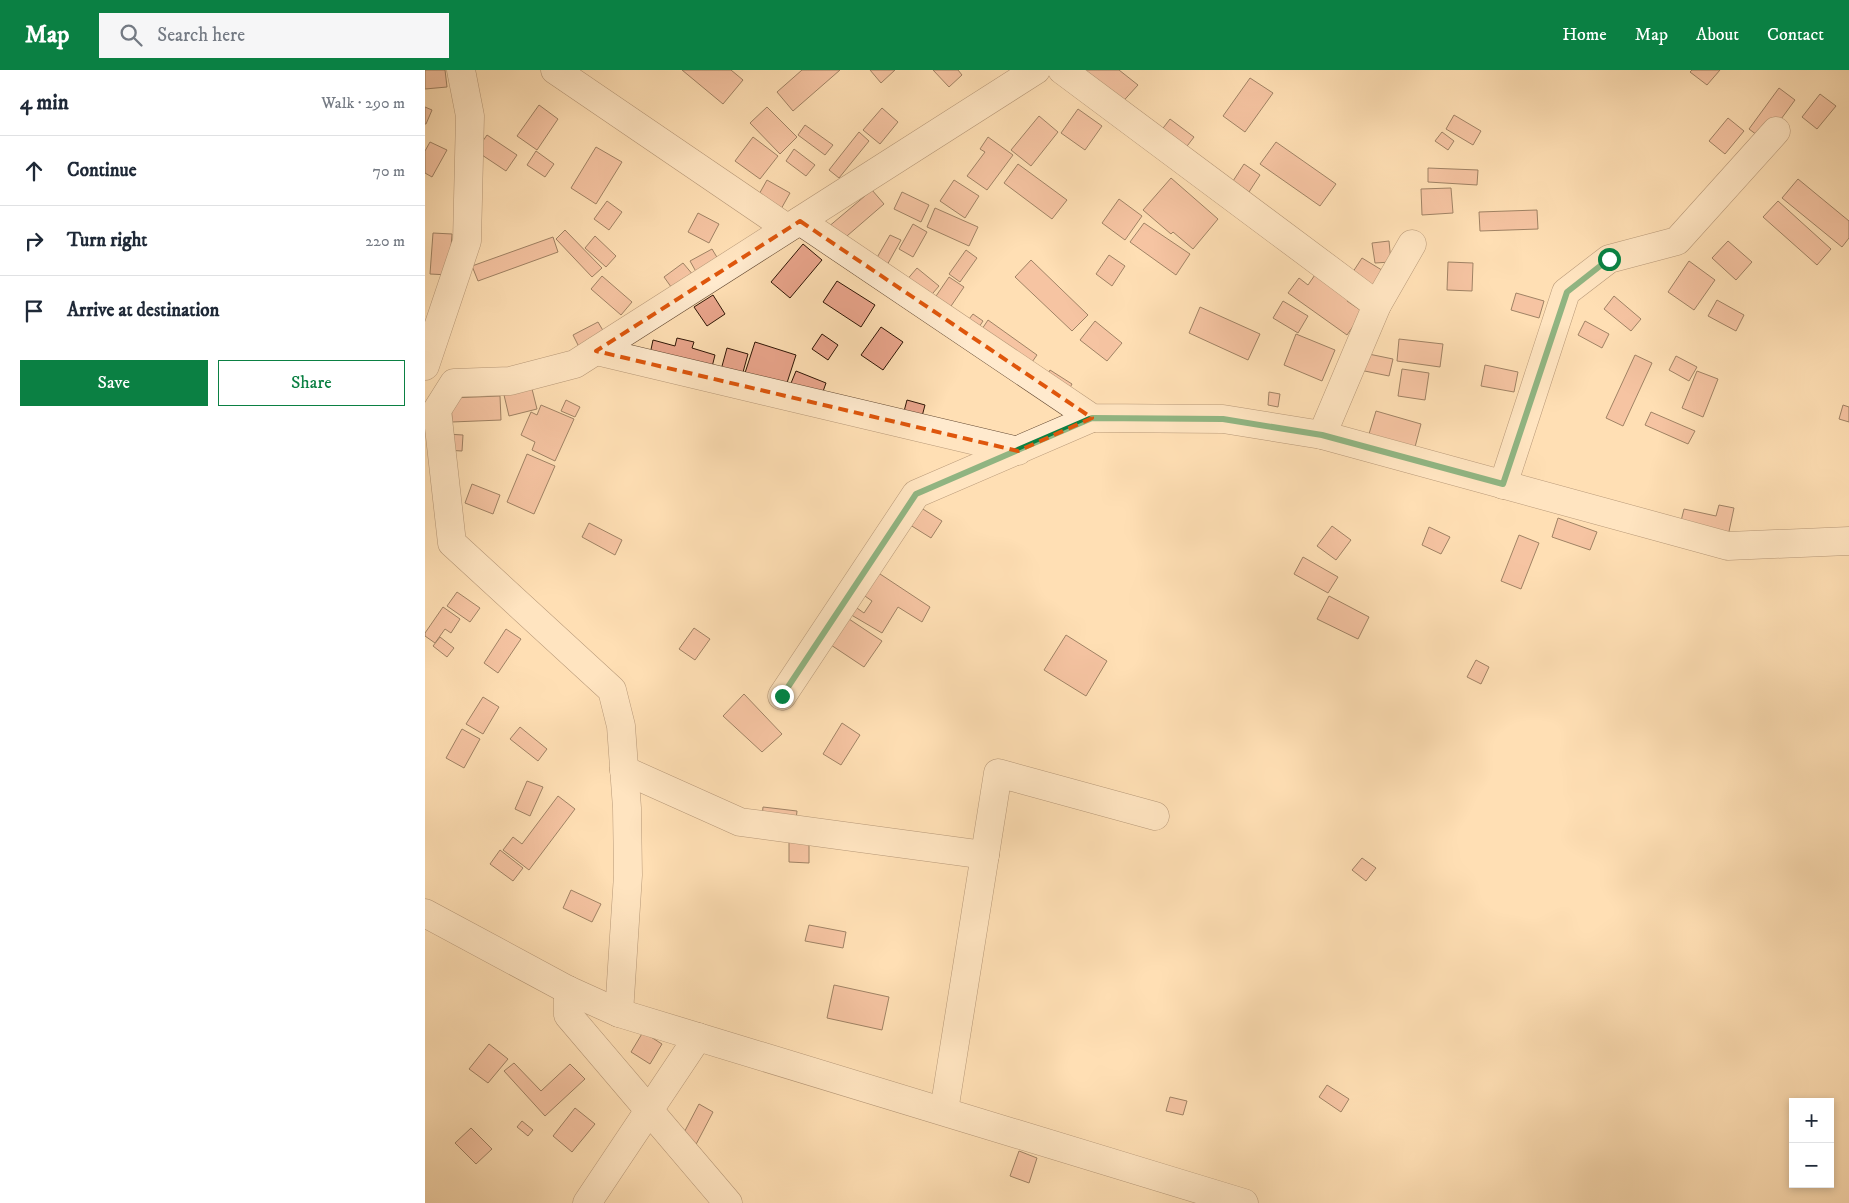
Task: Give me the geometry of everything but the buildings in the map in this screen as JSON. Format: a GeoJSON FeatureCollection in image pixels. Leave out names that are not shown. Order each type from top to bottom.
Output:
{"type":"FeatureCollection","features":[{"type":"Feature","properties":{"kind":"street"},"geometry":{"type":"LineString","coordinates":[[425,366],[467,241],[469,116],[461,70]]}},
{"type":"Feature","properties":{"kind":"street"},"geometry":{"type":"LineString","coordinates":[[425,380],[455,383],[510,381],[575,364],[1036,70]]}},
{"type":"Feature","properties":{"kind":"street"},"geometry":{"type":"LineString","coordinates":[[1062,70],[1377,305]]}},
{"type":"Feature","properties":{"kind":"street"},"geometry":{"type":"LineString","coordinates":[[571,74],[793,225],[1092,418]]}},
{"type":"Feature","properties":{"kind":"street"},"geometry":{"type":"LineString","coordinates":[[1503,484],[1567,292],[1609,259],[1677,241],[1775,131]]}},
{"type":"Feature","properties":{"kind":"street"},"geometry":{"type":"LineString","coordinates":[[1322,435],[1377,305],[1412,244]]}},
{"type":"Feature","properties":{"kind":"street"},"geometry":{"type":"LineString","coordinates":[[595,351],[1018,451]]}},
{"type":"Feature","properties":{"kind":"street"},"geometry":{"type":"LineString","coordinates":[[455,383],[437,410],[452,543],[612,690],[621,726],[627,808],[627,874],[619,1013]]}},
{"type":"Feature","properties":{"kind":"street"},"geometry":{"type":"LineString","coordinates":[[782,696],[916,494],[1092,418],[1223,419],[1322,435],[1728,546],[1849,542]]}},
{"type":"Feature","properties":{"kind":"street"},"geometry":{"type":"LineString","coordinates":[[624,770],[740,822],[985,855]]}},
{"type":"Feature","properties":{"kind":"street"},"geometry":{"type":"LineString","coordinates":[[944,1111],[998,773],[1155,816]]}},
{"type":"Feature","properties":{"kind":"street"},"geometry":{"type":"LineString","coordinates":[[425,913],[568,990],[619,1013],[1241,1202]]}},
{"type":"Feature","properties":{"kind":"street"},"geometry":{"type":"LineString","coordinates":[[568,990],[568,1015],[728,1203]]}},
{"type":"Feature","properties":{"kind":"street"},"geometry":{"type":"LineString","coordinates":[[587,1203],[698,1037]]}},
{"type":"Feature","properties":{"kind":"highlighted area"},"geometry":{"type":"Polygon","coordinates":[[[800,221],[1092,418],[1018,451],[596,351],[800,221]]]}},
{"type":"Feature","properties":{"kind":"route"},"geometry":{"type":"LineString","coordinates":[[782,696],[916,494],[1092,418],[1223,419],[1322,435],[1503,484],[1567,292],[1609,259]]}}]}
